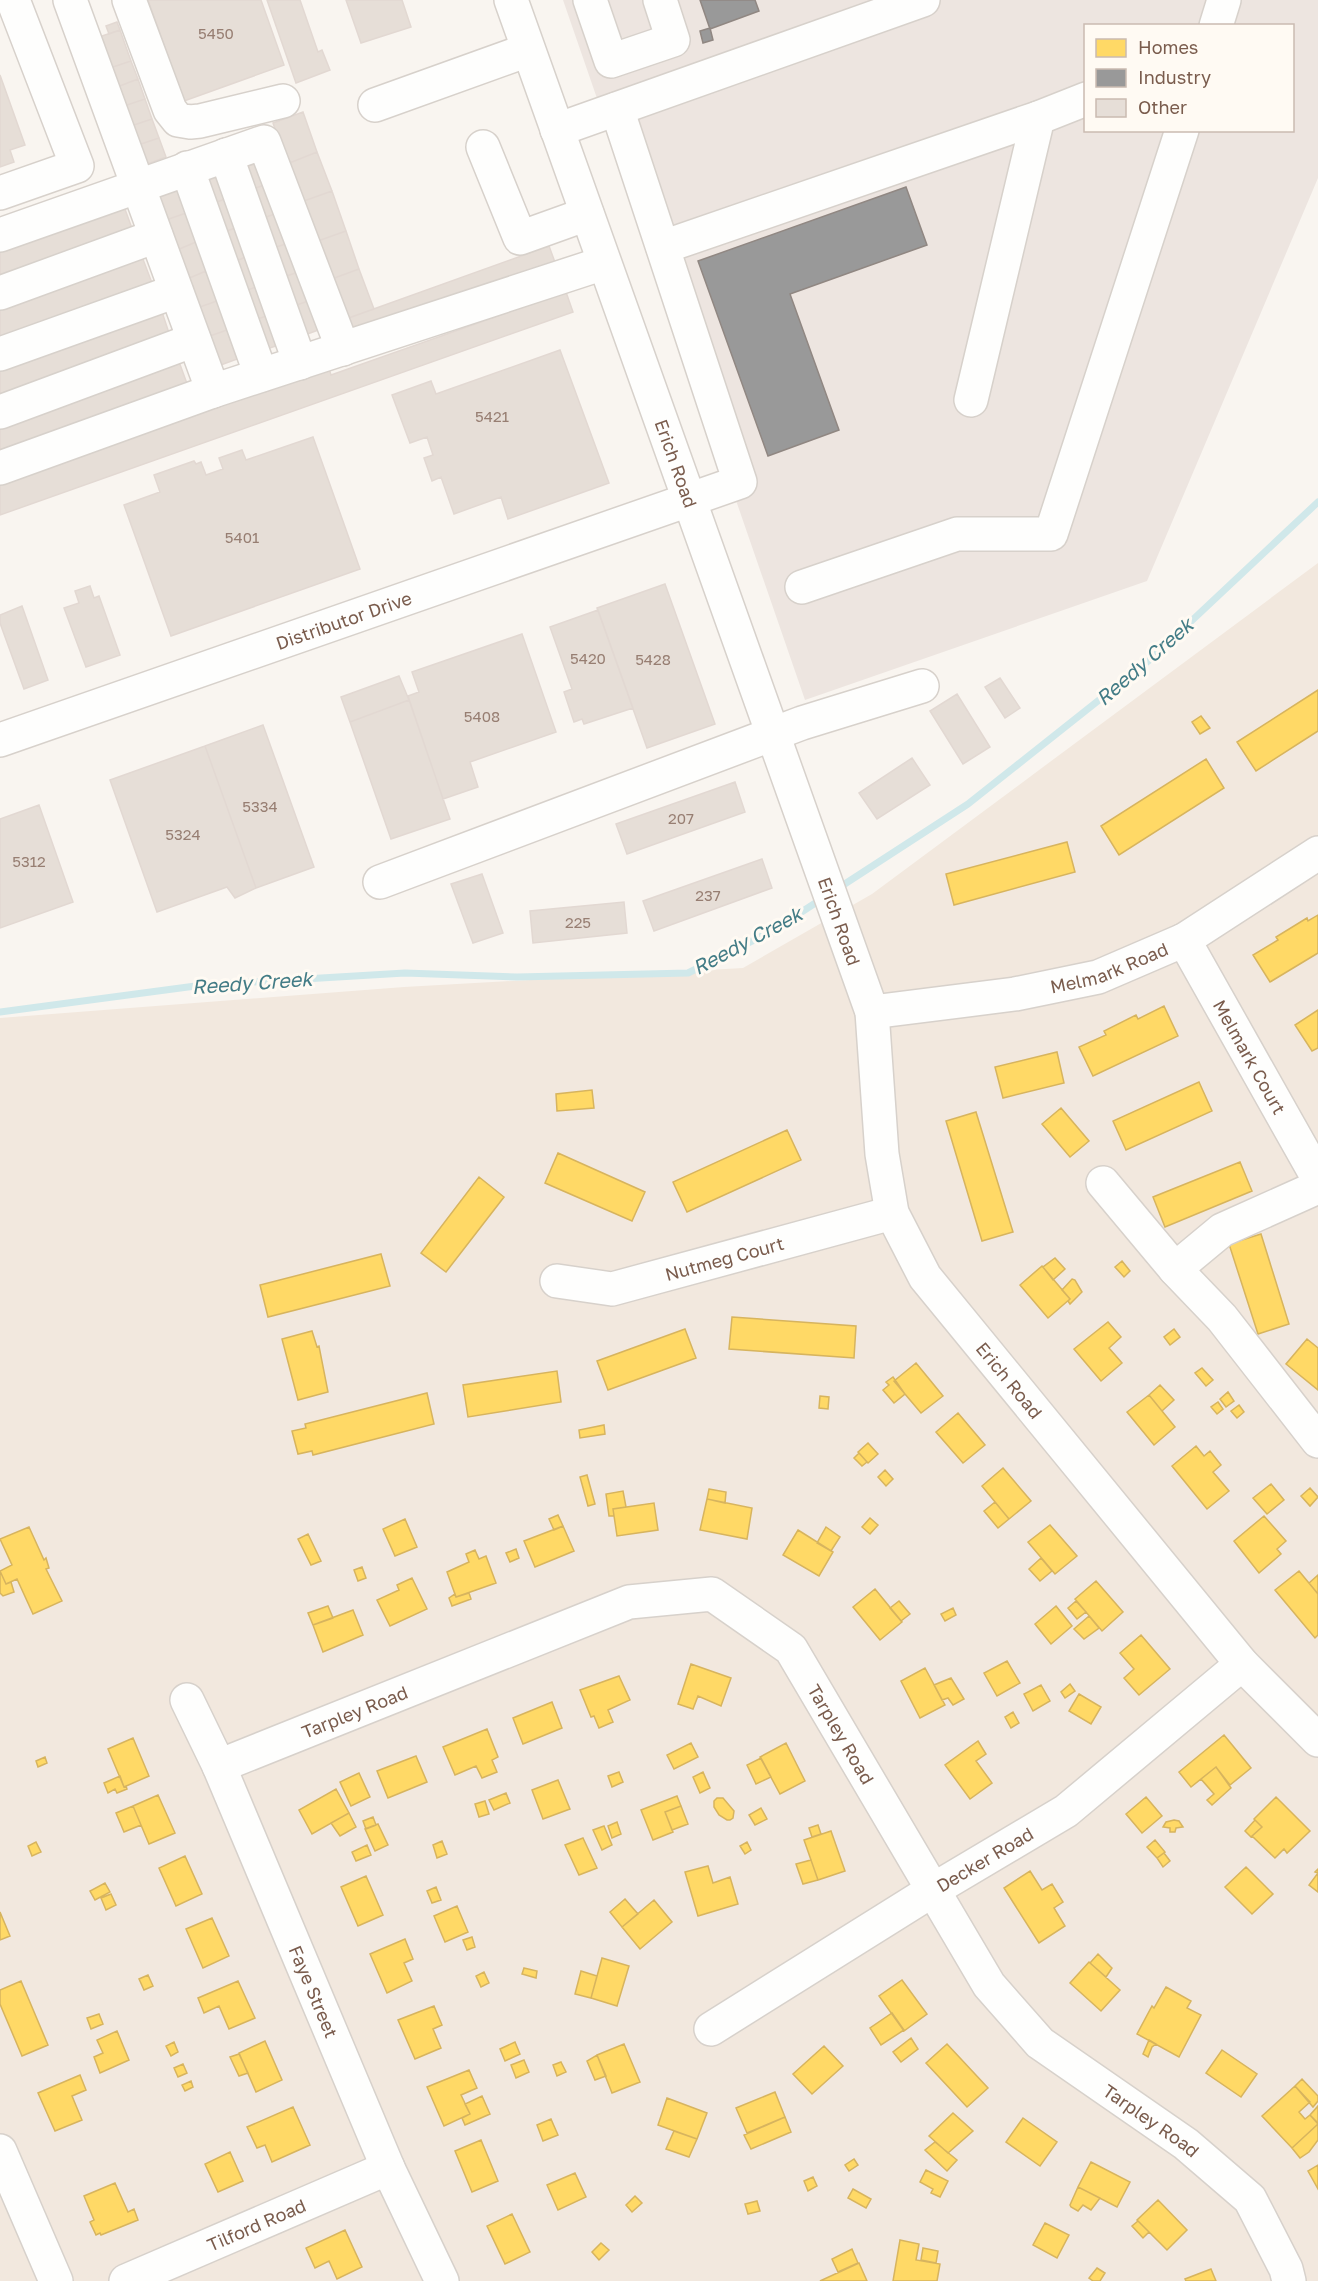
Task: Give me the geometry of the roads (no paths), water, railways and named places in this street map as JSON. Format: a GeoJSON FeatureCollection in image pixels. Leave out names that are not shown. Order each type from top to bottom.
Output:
{"type":"FeatureCollection","features":[{"type":"Feature","properties":{"kind":"street"},"geometry":{"type":"LineString","coordinates":[[0,193],[77,166],[13,0]]}},
{"type":"Feature","properties":{"kind":"street"},"geometry":{"type":"LineString","coordinates":[[70,0],[213,391]]}},
{"type":"Feature","properties":{"kind":"street"},"geometry":{"type":"LineString","coordinates":[[129,0],[170,110],[178,120],[200,121],[283,101]]}},
{"type":"Feature","properties":{"kind":"street","name":"Erich Road"},"geometry":{"type":"LineString","coordinates":[[511,0],[872,1012],[882,1154],[892,1213],[925,1277],[1242,1664],[1318,1740]]}},
{"type":"Feature","properties":{"kind":"street"},"geometry":{"type":"LineString","coordinates":[[590,0],[611,61],[673,40],[660,0]]}},
{"type":"Feature","properties":{"kind":"street"},"geometry":{"type":"LineString","coordinates":[[557,130],[923,0]]}},
{"type":"Feature","properties":{"kind":"street"},"geometry":{"type":"LineString","coordinates":[[1217,24],[1224,0]]}},
{"type":"Feature","properties":{"kind":"street"},"geometry":{"type":"LineString","coordinates":[[375,105],[528,50]]}},
{"type":"Feature","properties":{"kind":"street"},"geometry":{"type":"LineString","coordinates":[[617,109],[663,246],[1084,100]]}},
{"type":"Feature","properties":{"kind":"street"},"geometry":{"type":"LineString","coordinates":[[971,400],[1038,117]]}},
{"type":"Feature","properties":{"kind":"street"},"geometry":{"type":"LineString","coordinates":[[802,588],[957,534],[1051,534],[1181,132]]}},
{"type":"Feature","properties":{"kind":"street"},"geometry":{"type":"LineString","coordinates":[[0,235],[264,142],[343,349]]}},
{"type":"Feature","properties":{"kind":"street"},"geometry":{"type":"LineString","coordinates":[[483,147],[520,238],[587,214]]}},
{"type":"Feature","properties":{"kind":"street"},"geometry":{"type":"LineString","coordinates":[[226,154],[300,363]]}},
{"type":"Feature","properties":{"kind":"street"},"geometry":{"type":"LineString","coordinates":[[187,168],[261,375]]}},
{"type":"Feature","properties":{"kind":"street"},"geometry":{"type":"LineString","coordinates":[[0,292],[156,236]]}},
{"type":"Feature","properties":{"kind":"street","name":"Distributor Drive"},"geometry":{"type":"LineString","coordinates":[[0,740],[740,482],[663,246]]}},
{"type":"Feature","properties":{"kind":"street"},"geometry":{"type":"LineString","coordinates":[[0,468],[213,391],[604,263]]}},
{"type":"Feature","properties":{"kind":"street"},"geometry":{"type":"LineString","coordinates":[[0,354],[176,291]]}},
{"type":"Feature","properties":{"kind":"street"},"geometry":{"type":"LineString","coordinates":[[0,412],[194,340]]}},
{"type":"Feature","properties":{"kind":"street"},"geometry":{"type":"LineString","coordinates":[[380,882],[774,734],[922,686]]}},
{"type":"Feature","properties":{"kind":"street","name":"Melmark Road"},"geometry":{"type":"LineString","coordinates":[[872,1012],[1015,994],[1098,977],[1184,940],[1318,853]]}},
{"type":"Feature","properties":{"kind":"street","name":"Melmark Court"},"geometry":{"type":"LineString","coordinates":[[1175,1269],[1222,1230],[1317,1177],[1184,940]]}},
{"type":"Feature","properties":{"kind":"street"},"geometry":{"type":"LineString","coordinates":[[1104,1183],[1175,1269],[1222,1318],[1318,1441]]}},
{"type":"Feature","properties":{"kind":"street","name":"Nutmeg Court"},"geometry":{"type":"LineString","coordinates":[[556,1281],[612,1289],[892,1213]]}},
{"type":"Feature","properties":{"kind":"street","name":"Tarpley Road"},"geometry":{"type":"LineString","coordinates":[[219,1766],[629,1602],[712,1594],[791,1649],[988,1985],[1041,2043],[1186,2144],[1250,2199],[1287,2269],[1289,2281]]}},
{"type":"Feature","properties":{"kind":"street","name":"Decker Road"},"geometry":{"type":"LineString","coordinates":[[711,2029],[933,1890],[1066,1811],[1242,1664]]}},
{"type":"Feature","properties":{"kind":"street","name":"Faye Street"},"geometry":{"type":"LineString","coordinates":[[187,1700],[219,1766],[388,2168],[442,2281]]}},
{"type":"Feature","properties":{"kind":"street"},"geometry":{"type":"LineString","coordinates":[[0,2151],[56,2281]]}},
{"type":"Feature","properties":{"kind":"street","name":"Tilford Road"},"geometry":{"type":"LineString","coordinates":[[126,2281],[388,2168]]}},
{"type":"Feature","properties":{"kind":"waterway","name":"Reedy Creek"},"geometry":{"type":"LineString","coordinates":[[837,889],[968,804],[1152,658],[1318,502]]}},
{"type":"Feature","properties":{"kind":"waterway","name":"Reedy Creek"},"geometry":{"type":"LineString","coordinates":[[0,1012],[203,985],[405,973],[517,977],[688,973],[774,930],[823,898]]}}]}
